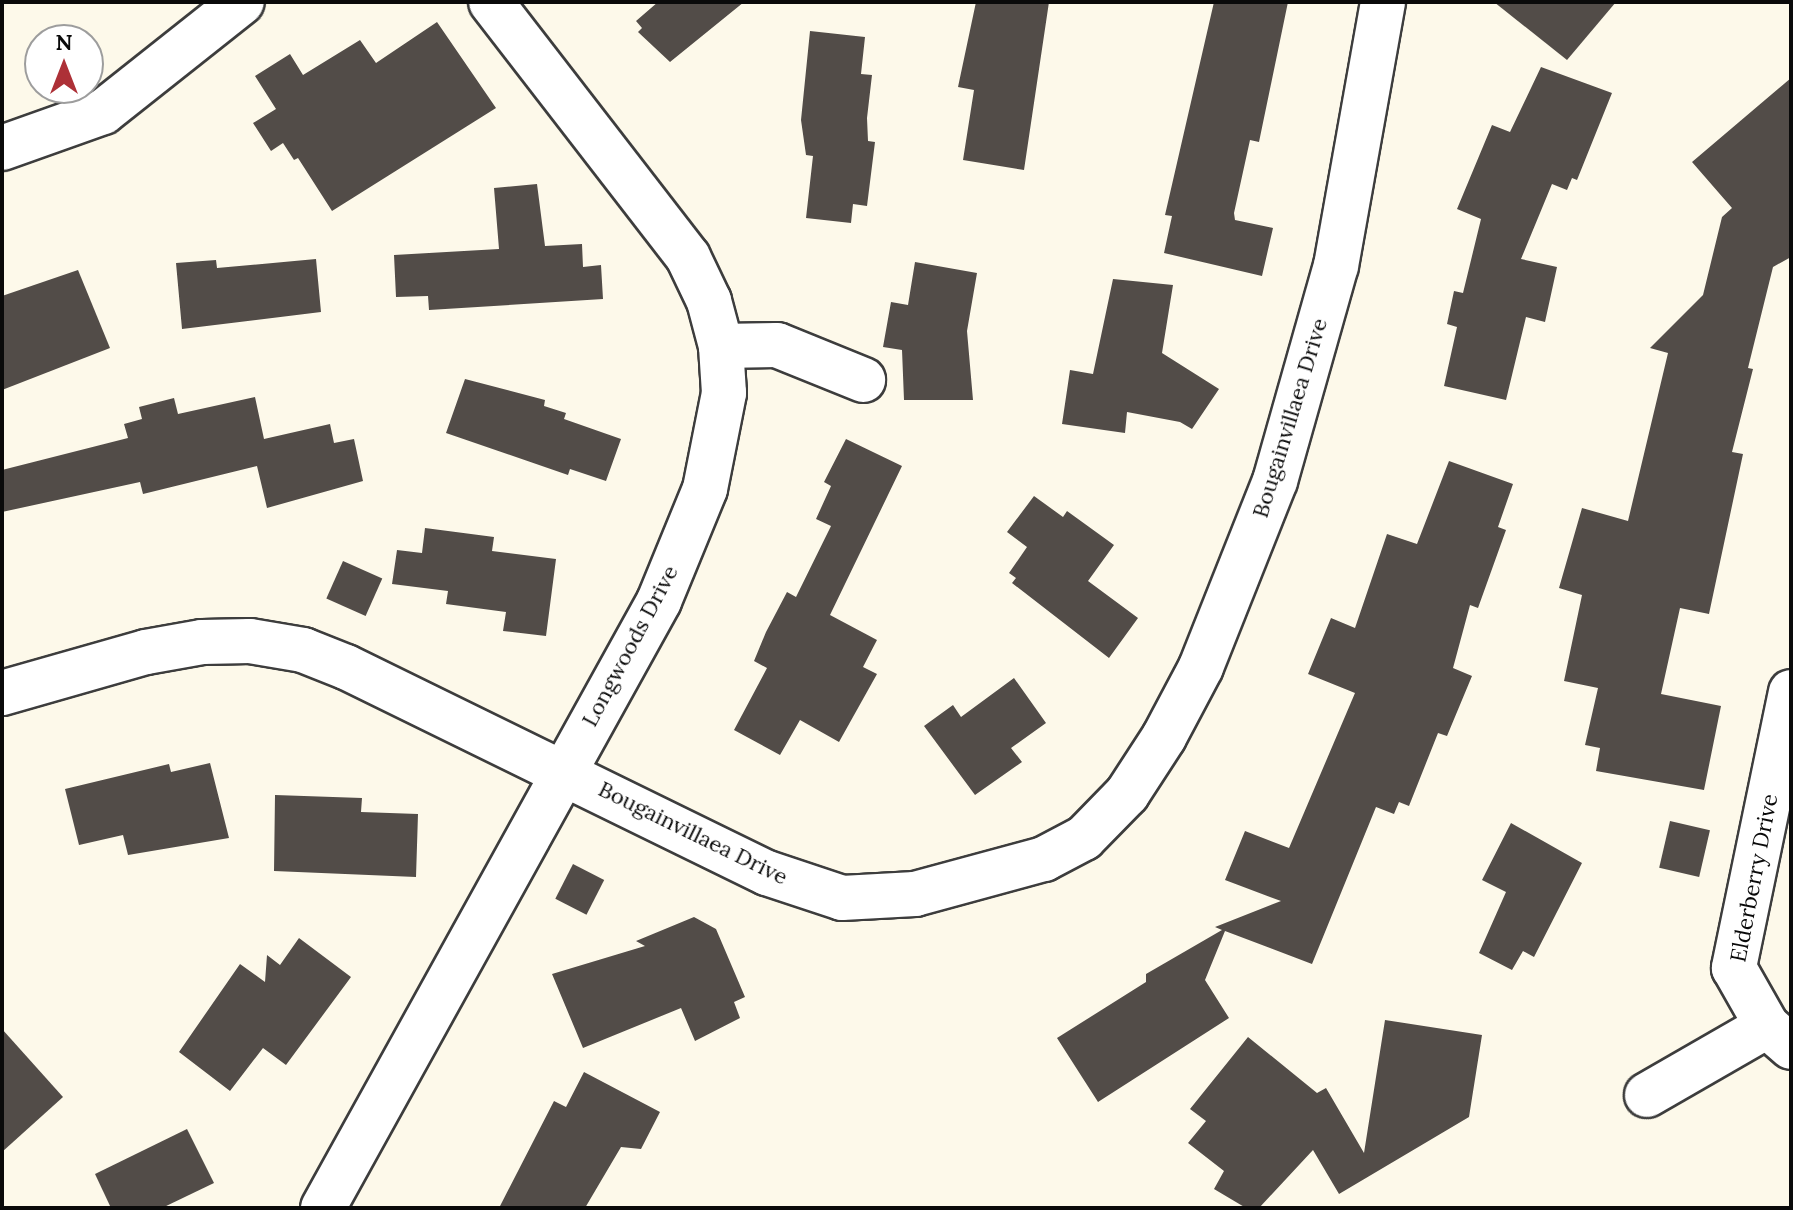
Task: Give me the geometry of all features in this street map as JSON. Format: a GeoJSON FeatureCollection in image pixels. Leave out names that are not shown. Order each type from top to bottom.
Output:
{"type":"FeatureCollection","features":[{"type":"Feature","properties":{"kind":"street"},"geometry":{"type":"LineString","coordinates":[[2,148],[103,112],[242,2]]}},
{"type":"Feature","properties":{"kind":"street","name":"Longwoods Drive"},"geometry":{"type":"LineString","coordinates":[[323,1208],[659,601],[705,489],[724,393],[721,346],[709,301],[688,257],[491,2]]}},
{"type":"Feature","properties":{"kind":"street","name":"Bougainvillaea Drive"},"geometry":{"type":"LineString","coordinates":[[2,693],[146,652],[202,642],[250,641],[303,650],[346,667],[563,770],[767,873],[842,898],[915,894],[1044,859],[1084,838],[1127,794],[1164,737],[1201,667],[1275,481],[1336,266],[1383,2]]}},
{"type":"Feature","properties":{"kind":"street"},"geometry":{"type":"LineString","coordinates":[[721,346],[777,345],[863,380]]}},
{"type":"Feature","properties":{"kind":"street","name":"Elderberry Drive"},"geometry":{"type":"LineString","coordinates":[[1779,1036],[1734,968],[1791,692]]}},
{"type":"Feature","properties":{"kind":"street"},"geometry":{"type":"LineString","coordinates":[[1647,1095],[1779,1036]]}},
{"type":"Feature","properties":{"kind":"building"},"geometry":{"type":"Polygon","coordinates":[[[658,2],[744,2],[670,62],[638,32],[642,28],[636,21],[658,2]]]}},
{"type":"Feature","properties":{"kind":"building"},"geometry":{"type":"Polygon","coordinates":[[[976,2],[1049,2],[1024,170],[963,160],[974,90],[958,87],[976,2]]]}},
{"type":"Feature","properties":{"kind":"building"},"geometry":{"type":"Polygon","coordinates":[[[1214,2],[1288,2],[1259,142],[1250,140],[1234,213],[1235,220],[1273,228],[1262,276],[1164,253],[1172,216],[1165,215],[1214,2]]]}},
{"type":"Feature","properties":{"kind":"building"},"geometry":{"type":"Polygon","coordinates":[[[1494,2],[1616,2],[1567,60],[1494,2]]]}},
{"type":"Feature","properties":{"kind":"building"},"geometry":{"type":"Polygon","coordinates":[[[437,22],[496,108],[332,211],[298,158],[294,160],[283,143],[271,151],[253,123],[276,109],[255,76],[290,54],[303,75],[360,40],[376,63],[437,22]]]}},
{"type":"Feature","properties":{"kind":"building"},"geometry":{"type":"Polygon","coordinates":[[[810,31],[865,37],[861,74],[872,75],[868,141],[875,142],[867,206],[853,204],[851,223],[806,218],[813,156],[806,155],[801,120],[810,31]]]}},
{"type":"Feature","properties":{"kind":"building"},"geometry":{"type":"Polygon","coordinates":[[[1541,67],[1612,93],[1577,180],[1572,178],[1567,190],[1552,184],[1521,259],[1557,267],[1545,322],[1526,317],[1506,400],[1444,386],[1457,327],[1447,324],[1454,291],[1463,293],[1481,219],[1457,209],[1492,125],[1510,132],[1541,67]]]}},
{"type":"Feature","properties":{"kind":"building"},"geometry":{"type":"Polygon","coordinates":[[[1791,78],[1791,257],[1773,267],[1748,368],[1753,369],[1732,452],[1743,454],[1709,614],[1680,608],[1661,694],[1721,706],[1704,790],[1596,771],[1600,748],[1585,745],[1598,688],[1564,681],[1582,595],[1559,588],[1582,508],[1628,521],[1668,353],[1650,348],[1703,295],[1722,217],[1732,208],[1692,162],[1791,78]]]}},
{"type":"Feature","properties":{"kind":"building"},"geometry":{"type":"Polygon","coordinates":[[[537,184],[545,246],[582,244],[583,267],[601,265],[603,299],[429,310],[428,296],[396,297],[394,255],[499,249],[494,188],[537,184]]]}},
{"type":"Feature","properties":{"kind":"building"},"geometry":{"type":"Polygon","coordinates":[[[316,259],[321,312],[182,329],[176,263],[216,260],[217,268],[316,259]]]}},
{"type":"Feature","properties":{"kind":"building"},"geometry":{"type":"Polygon","coordinates":[[[915,262],[977,273],[967,331],[973,400],[904,400],[902,350],[883,347],[891,302],[908,305],[915,262]]]}},
{"type":"Feature","properties":{"kind":"building"},"geometry":{"type":"Polygon","coordinates":[[[78,270],[110,348],[2,390],[2,296],[78,270]]]}},
{"type":"Feature","properties":{"kind":"building"},"geometry":{"type":"Polygon","coordinates":[[[1113,279],[1173,285],[1162,353],[1219,389],[1192,429],[1180,422],[1127,412],[1125,433],[1062,424],[1070,370],[1093,374],[1113,279]]]}},
{"type":"Feature","properties":{"kind":"building"},"geometry":{"type":"Polygon","coordinates":[[[465,379],[545,400],[544,406],[566,413],[564,419],[621,439],[606,481],[570,469],[568,475],[446,433],[465,379]]]}},
{"type":"Feature","properties":{"kind":"building"},"geometry":{"type":"Polygon","coordinates":[[[255,397],[264,439],[330,424],[334,443],[354,439],[363,481],[267,508],[257,466],[143,494],[140,482],[2,512],[2,470],[128,438],[124,424],[142,419],[139,407],[174,398],[178,414],[255,397]]]}},
{"type":"Feature","properties":{"kind":"building"},"geometry":{"type":"Polygon","coordinates":[[[846,439],[902,466],[830,615],[877,640],[863,667],[877,674],[839,742],[800,720],[780,755],[734,730],[767,668],[754,661],[766,632],[787,592],[796,597],[831,526],[816,519],[831,486],[824,482],[846,439]]]}},
{"type":"Feature","properties":{"kind":"building"},"geometry":{"type":"Polygon","coordinates":[[[1449,461],[1513,484],[1498,527],[1506,530],[1478,608],[1470,605],[1453,668],[1472,676],[1447,736],[1438,733],[1409,806],[1399,802],[1394,814],[1376,807],[1312,964],[1225,931],[1205,980],[1229,1018],[1098,1102],[1057,1038],[1146,982],[1146,974],[1222,930],[1215,927],[1281,901],[1225,880],[1245,831],[1289,848],[1355,693],[1308,674],[1331,618],[1355,628],[1387,534],[1417,544],[1449,461]]]}},
{"type":"Feature","properties":{"kind":"building"},"geometry":{"type":"Polygon","coordinates":[[[1034,496],[1063,517],[1067,511],[1114,545],[1088,581],[1138,618],[1109,658],[1012,583],[1016,578],[1009,573],[1027,547],[1007,532],[1034,496]]]}},
{"type":"Feature","properties":{"kind":"building"},"geometry":{"type":"Polygon","coordinates":[[[425,528],[494,537],[492,551],[556,559],[546,636],[503,631],[506,612],[446,604],[448,591],[392,584],[397,550],[422,553],[425,528]]]}},
{"type":"Feature","properties":{"kind":"building"},"geometry":{"type":"Polygon","coordinates":[[[343,561],[382,578],[366,616],[326,598],[343,561]]]}},
{"type":"Feature","properties":{"kind":"building"},"geometry":{"type":"Polygon","coordinates":[[[1014,678],[1046,723],[1011,748],[1022,762],[975,795],[924,726],[953,705],[961,717],[1014,678]]]}},
{"type":"Feature","properties":{"kind":"building"},"geometry":{"type":"Polygon","coordinates":[[[210,763],[229,838],[128,855],[123,835],[79,845],[65,789],[169,764],[171,772],[210,763]]]}},
{"type":"Feature","properties":{"kind":"building"},"geometry":{"type":"Polygon","coordinates":[[[275,795],[362,798],[361,812],[418,814],[416,877],[274,871],[275,795]]]}},
{"type":"Feature","properties":{"kind":"building"},"geometry":{"type":"Polygon","coordinates":[[[1670,821],[1710,830],[1699,877],[1659,868],[1670,821]]]}},
{"type":"Feature","properties":{"kind":"building"},"geometry":{"type":"Polygon","coordinates":[[[1511,823],[1582,863],[1534,957],[1523,951],[1512,970],[1479,953],[1506,892],[1482,880],[1511,823]]]}},
{"type":"Feature","properties":{"kind":"building"},"geometry":{"type":"Polygon","coordinates":[[[573,864],[604,880],[586,915],[555,899],[573,864]]]}},
{"type":"Feature","properties":{"kind":"building"},"geometry":{"type":"Polygon","coordinates":[[[694,917],[716,929],[745,997],[734,1002],[740,1018],[695,1041],[681,1008],[583,1048],[552,974],[645,946],[636,941],[694,917]]]}},
{"type":"Feature","properties":{"kind":"building"},"geometry":{"type":"Polygon","coordinates":[[[299,938],[351,977],[286,1065],[263,1048],[230,1091],[179,1052],[240,964],[265,982],[267,955],[280,965],[299,938]]]}},
{"type":"Feature","properties":{"kind":"building"},"geometry":{"type":"Polygon","coordinates":[[[1385,1020],[1482,1035],[1469,1117],[1339,1194],[1313,1150],[1259,1208],[1246,1208],[1214,1189],[1224,1171],[1188,1143],[1206,1121],[1190,1109],[1248,1037],[1317,1093],[1326,1088],[1364,1153],[1385,1020]]]}},
{"type":"Feature","properties":{"kind":"building"},"geometry":{"type":"Polygon","coordinates":[[[2,1029],[63,1097],[2,1152],[2,1029]]]}},
{"type":"Feature","properties":{"kind":"building"},"geometry":{"type":"Polygon","coordinates":[[[584,1072],[660,1112],[641,1149],[621,1147],[585,1208],[499,1208],[554,1101],[566,1107],[584,1072]]]}},
{"type":"Feature","properties":{"kind":"building"},"geometry":{"type":"Polygon","coordinates":[[[187,1129],[214,1183],[162,1208],[111,1208],[95,1174],[187,1129]]]}}]}
